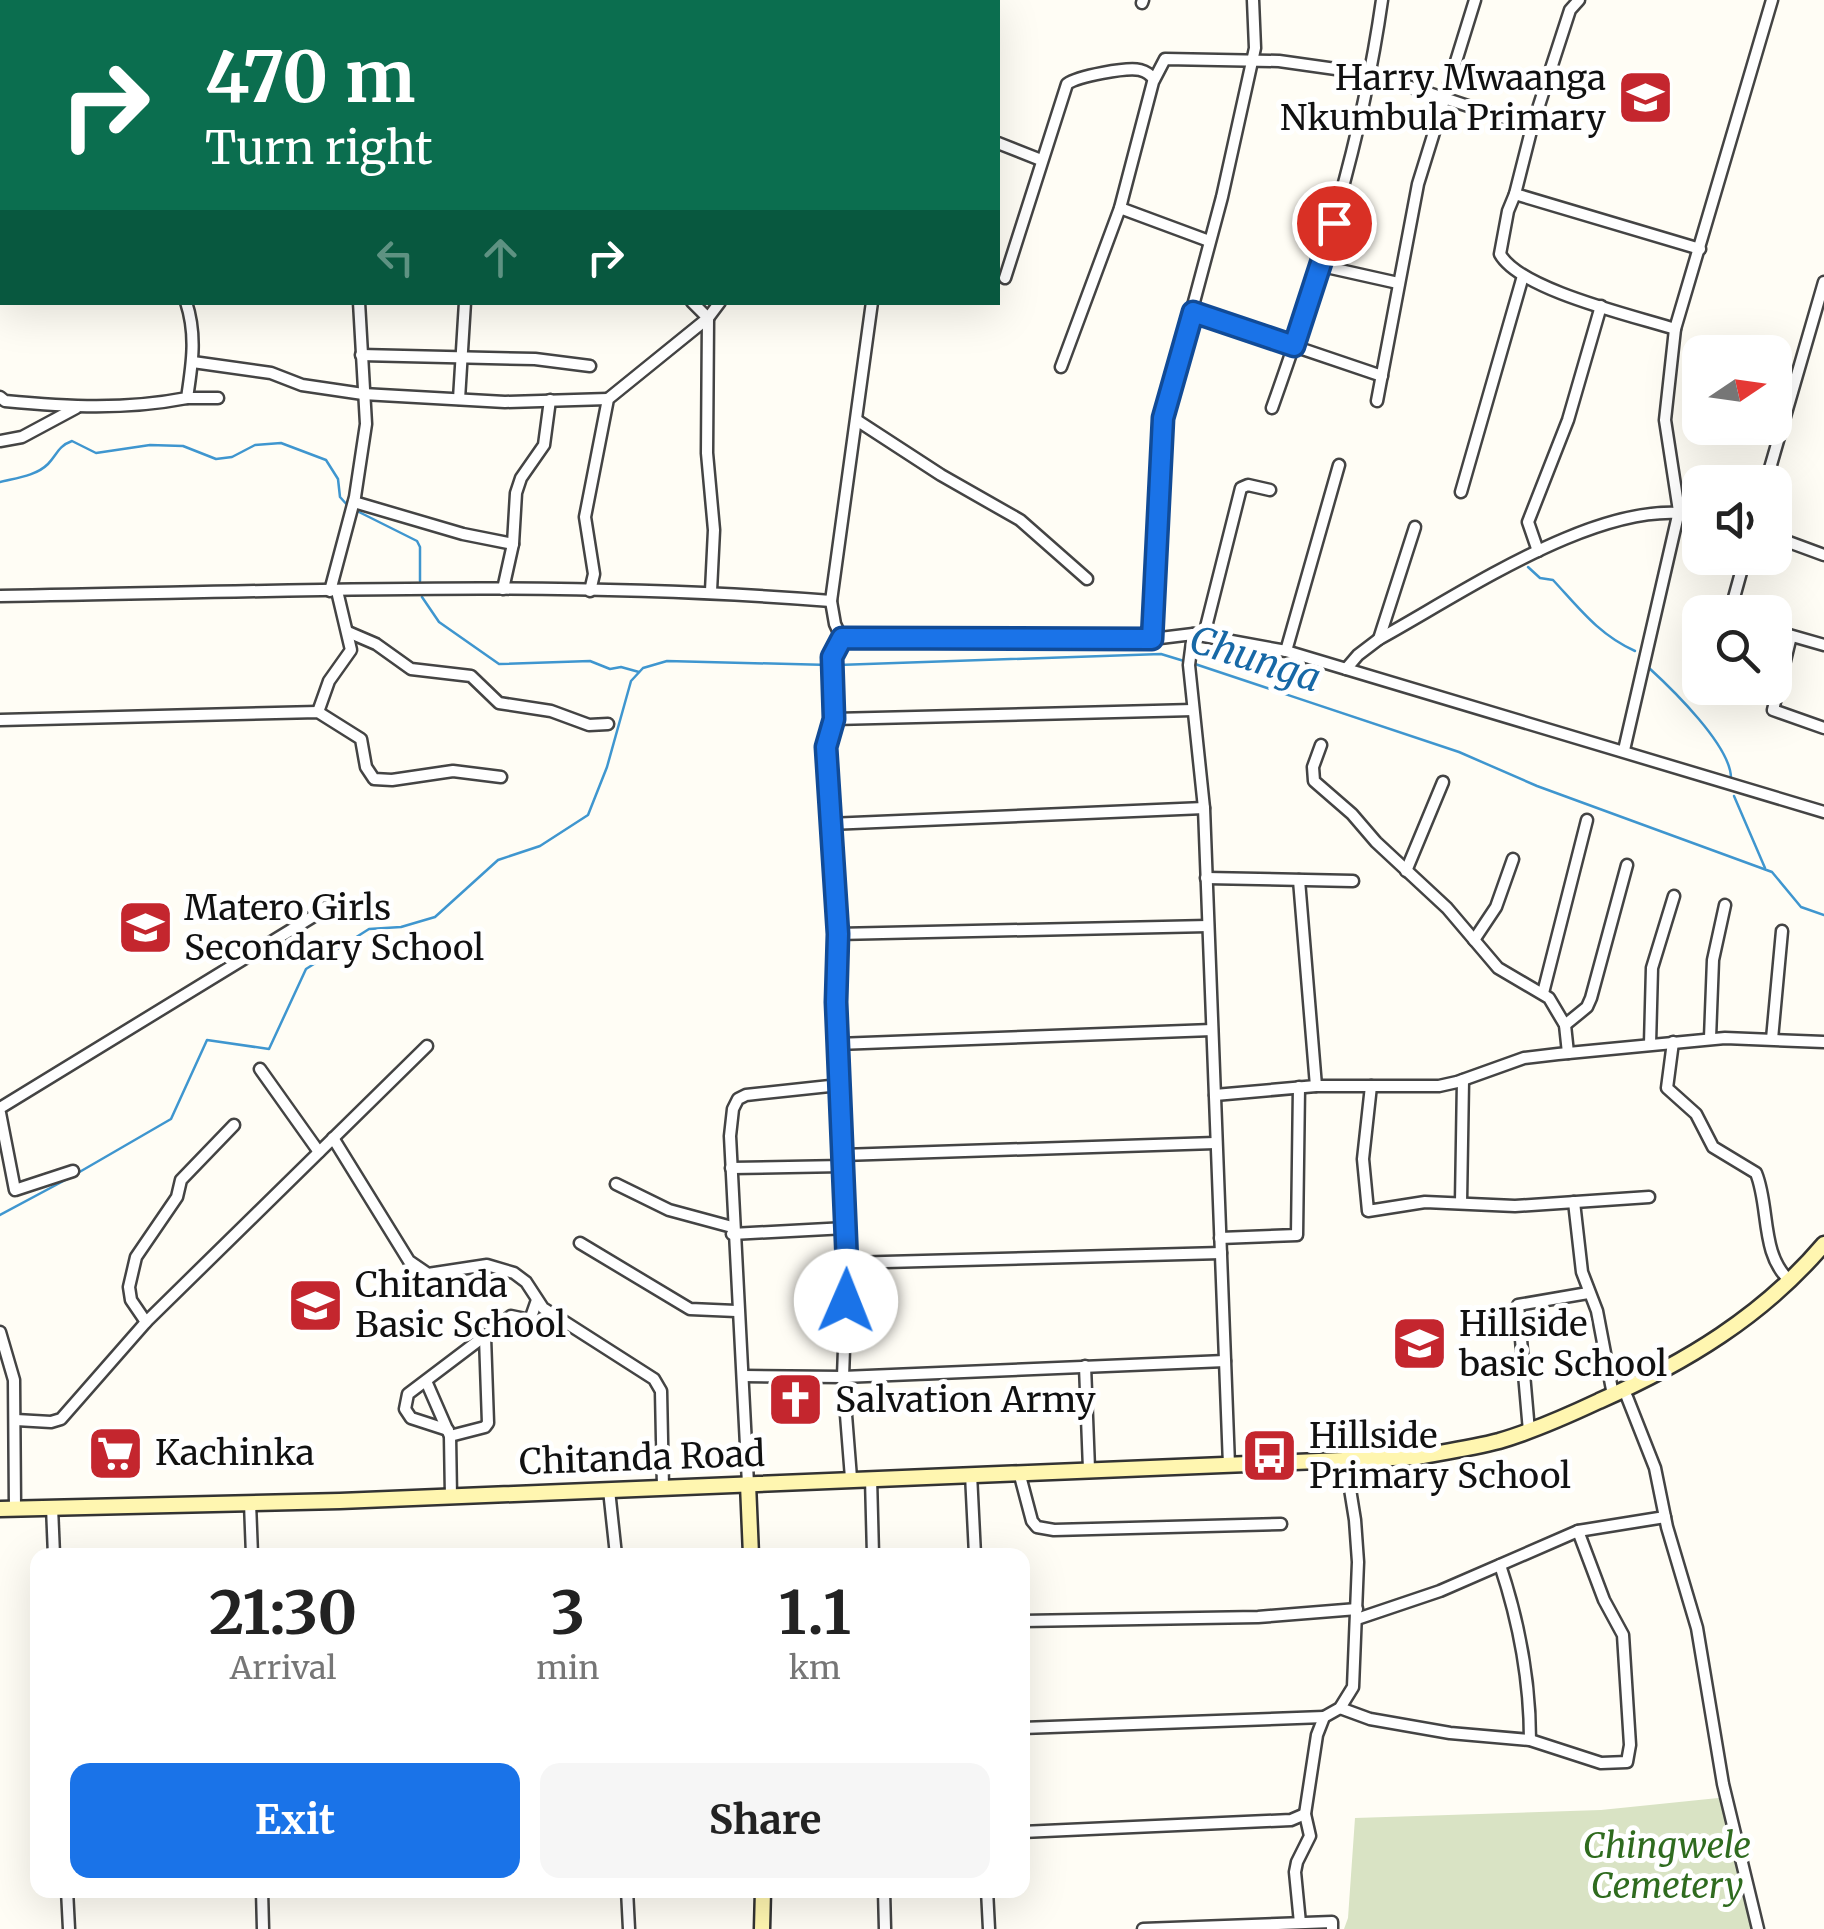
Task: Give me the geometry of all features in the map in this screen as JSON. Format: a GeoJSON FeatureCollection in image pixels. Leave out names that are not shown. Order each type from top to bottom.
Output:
{"type":"FeatureCollection","features":[{"type":"Feature","properties":{"kind":"street"},"geometry":{"type":"LineString","coordinates":[[1152,639],[1163,418],[1222,197],[1255,48],[1253,0]]}},
{"type":"Feature","properties":{"kind":"street"},"geometry":{"type":"LineString","coordinates":[[1272,408],[1322,266],[1372,74],[1382,0]]}},
{"type":"Feature","properties":{"kind":"street"},"geometry":{"type":"LineString","coordinates":[[1377,401],[1418,184],[1475,0]]}},
{"type":"Feature","properties":{"kind":"street"},"geometry":{"type":"LineString","coordinates":[[1578,0],[1570,10],[1532,126],[1500,254],[1531,282],[1675,329]]}},
{"type":"Feature","properties":{"kind":"street"},"geometry":{"type":"LineString","coordinates":[[1624,750],[1679,511],[1665,420],[1675,329],[1772,0]]}},
{"type":"Feature","properties":{"kind":"street"},"geometry":{"type":"LineString","coordinates":[[1062,367],[1120,208],[1154,79],[1164,59],[1279,61],[1372,74],[1532,126]]}},
{"type":"Feature","properties":{"kind":"street"},"geometry":{"type":"LineString","coordinates":[[1005,278],[1041,160],[1071,80],[1135,69],[1154,79]]}},
{"type":"Feature","properties":{"kind":"street"},"geometry":{"type":"LineString","coordinates":[[1000,144],[1041,160]]}},
{"type":"Feature","properties":{"kind":"street"},"geometry":{"type":"LineString","coordinates":[[1515,194],[1700,249]]}},
{"type":"Feature","properties":{"kind":"street"},"geometry":{"type":"LineString","coordinates":[[1120,208],[1209,241]]}},
{"type":"Feature","properties":{"kind":"street"},"geometry":{"type":"LineString","coordinates":[[1322,266],[1398,283]]}},
{"type":"Feature","properties":{"kind":"street"},"geometry":{"type":"LineString","coordinates":[[1460,492],[1524,276]]}},
{"type":"Feature","properties":{"kind":"street"},"geometry":{"type":"LineString","coordinates":[[1771,465],[1824,282]]}},
{"type":"Feature","properties":{"kind":"street"},"geometry":{"type":"LineString","coordinates":[[187,305],[193,322],[194,362],[188,398]]}},
{"type":"Feature","properties":{"kind":"street"},"geometry":{"type":"LineString","coordinates":[[318,712],[330,682],[350,650],[348,632],[333,591],[354,502],[366,424],[359,305]]}},
{"type":"Feature","properties":{"kind":"street"},"geometry":{"type":"LineString","coordinates":[[459,399],[465,305]]}},
{"type":"Feature","properties":{"kind":"street"},"geometry":{"type":"LineString","coordinates":[[695,305],[708,318],[707,453],[714,530],[711,592]]}},
{"type":"Feature","properties":{"kind":"street"},"geometry":{"type":"LineString","coordinates":[[194,362],[271,373],[302,385],[362,394],[459,399],[608,399],[708,318],[718,305]]}},
{"type":"Feature","properties":{"kind":"street"},"geometry":{"type":"LineString","coordinates":[[842,638],[831,601],[872,305]]}},
{"type":"Feature","properties":{"kind":"street"},"geometry":{"type":"LineString","coordinates":[[1538,551],[1528,522],[1568,420],[1601,306]]}},
{"type":"Feature","properties":{"kind":"street"},"geometry":{"type":"LineString","coordinates":[[1193,312],[1382,376]]}},
{"type":"Feature","properties":{"kind":"street"},"geometry":{"type":"LineString","coordinates":[[362,355],[552,360],[590,366]]}},
{"type":"Feature","properties":{"kind":"street"},"geometry":{"type":"LineString","coordinates":[[0,397],[5,401],[140,407],[188,398],[218,398]]}},
{"type":"Feature","properties":{"kind":"street"},"geometry":{"type":"LineString","coordinates":[[590,590],[594,574],[584,516],[608,399]]}},
{"type":"Feature","properties":{"kind":"street"},"geometry":{"type":"LineString","coordinates":[[503,589],[513,544],[516,493],[521,478],[544,445],[550,400]]}},
{"type":"Feature","properties":{"kind":"street"},"geometry":{"type":"LineString","coordinates":[[0,441],[22,437],[79,406]]}},
{"type":"Feature","properties":{"kind":"street"},"geometry":{"type":"LineString","coordinates":[[858,421],[1020,520],[1087,579]]}},
{"type":"Feature","properties":{"kind":"street"},"geometry":{"type":"LineString","coordinates":[[1286,650],[1339,465]]}},
{"type":"Feature","properties":{"kind":"street"},"geometry":{"type":"LineString","coordinates":[[1229,1465],[1204,808],[1189,661],[1241,488],[1248,485],[1270,490]]}},
{"type":"Feature","properties":{"kind":"street"},"geometry":{"type":"LineString","coordinates":[[354,502],[463,534],[513,544]]}},
{"type":"Feature","properties":{"kind":"street"},"geometry":{"type":"LineString","coordinates":[[1346,668],[1380,640],[1538,551],[1594,528],[1682,512]]}},
{"type":"Feature","properties":{"kind":"street"},"geometry":{"type":"LineString","coordinates":[[1380,640],[1415,527]]}},
{"type":"Feature","properties":{"kind":"street"},"geometry":{"type":"LineString","coordinates":[[1792,543],[1824,554]]}},
{"type":"Feature","properties":{"kind":"street"},"geometry":{"type":"LineString","coordinates":[[0,596],[503,589],[711,592],[831,601]]}},
{"type":"Feature","properties":{"kind":"street"},"geometry":{"type":"LineString","coordinates":[[348,632],[376,644],[411,669],[471,676],[499,702],[551,711],[589,726],[608,724]]}},
{"type":"Feature","properties":{"kind":"street"},"geometry":{"type":"LineString","coordinates":[[842,638],[1152,639],[1198,634],[1286,650],[1824,812]]}},
{"type":"Feature","properties":{"kind":"street"},"geometry":{"type":"LineString","coordinates":[[1792,636],[1824,645]]}},
{"type":"Feature","properties":{"kind":"street"},"geometry":{"type":"LineString","coordinates":[[842,638],[832,657],[834,719],[826,745],[838,934],[847,1264],[843,1377],[851,1478]]}},
{"type":"Feature","properties":{"kind":"street"},"geometry":{"type":"LineString","coordinates":[[1774,705],[1773,710],[1824,728]]}},
{"type":"Feature","properties":{"kind":"street"},"geometry":{"type":"LineString","coordinates":[[834,719],[1194,710]]}},
{"type":"Feature","properties":{"kind":"street"},"geometry":{"type":"LineString","coordinates":[[0,720],[318,712],[361,739],[368,774],[374,778],[392,780],[453,771],[501,777]]}},
{"type":"Feature","properties":{"kind":"street"},"geometry":{"type":"LineString","coordinates":[[1321,745],[1312,767],[1314,781],[1446,908],[1498,968],[1542,993],[1566,1025],[1568,1053]]}},
{"type":"Feature","properties":{"kind":"street"},"geometry":{"type":"LineString","coordinates":[[1406,871],[1443,782]]}},
{"type":"Feature","properties":{"kind":"street"},"geometry":{"type":"LineString","coordinates":[[829,824],[1204,808]]}},
{"type":"Feature","properties":{"kind":"street"},"geometry":{"type":"LineString","coordinates":[[1542,993],[1587,820]]}},
{"type":"Feature","properties":{"kind":"street"},"geometry":{"type":"LineString","coordinates":[[1474,940],[1496,907],[1513,858]]}},
{"type":"Feature","properties":{"kind":"street"},"geometry":{"type":"LineString","coordinates":[[1566,1025],[1591,998],[1627,865]]}},
{"type":"Feature","properties":{"kind":"street"},"geometry":{"type":"LineString","coordinates":[[1206,878],[1353,881]]}},
{"type":"Feature","properties":{"kind":"street"},"geometry":{"type":"LineString","coordinates":[[1299,880],[1316,1086]]}},
{"type":"Feature","properties":{"kind":"street"},"geometry":{"type":"LineString","coordinates":[[1650,1044],[1652,968],[1674,896]]}},
{"type":"Feature","properties":{"kind":"street"},"geometry":{"type":"LineString","coordinates":[[72,1171],[15,1190],[0,1111],[340,900]]}},
{"type":"Feature","properties":{"kind":"street"},"geometry":{"type":"LineString","coordinates":[[1710,1038],[1713,960],[1725,905]]}},
{"type":"Feature","properties":{"kind":"street"},"geometry":{"type":"LineString","coordinates":[[838,934],[1208,926]]}},
{"type":"Feature","properties":{"kind":"street"},"geometry":{"type":"LineString","coordinates":[[1772,1039],[1782,932]]}},
{"type":"Feature","properties":{"kind":"street"},"geometry":{"type":"LineString","coordinates":[[838,1044],[1212,1030]]}},
{"type":"Feature","properties":{"kind":"street"},"geometry":{"type":"LineString","coordinates":[[1214,1095],[1316,1086],[1439,1086],[1524,1058],[1710,1038],[1824,1042]]}},
{"type":"Feature","properties":{"kind":"street"},"geometry":{"type":"LineString","coordinates":[[1673,1042],[1667,1088],[1693,1110],[1713,1147],[1756,1172],[1773,1254],[1790,1281]]}},
{"type":"Feature","properties":{"kind":"street"},"geometry":{"type":"LineString","coordinates":[[16,1420],[51,1422],[61,1418],[146,1322],[427,1046]]}},
{"type":"Feature","properties":{"kind":"street"},"geometry":{"type":"LineString","coordinates":[[260,1068],[318,1152]]}},
{"type":"Feature","properties":{"kind":"street"},"geometry":{"type":"LineString","coordinates":[[1461,1202],[1462,1080]]}},
{"type":"Feature","properties":{"kind":"street"},"geometry":{"type":"LineString","coordinates":[[751,1548],[730,1136],[738,1100],[746,1095],[840,1085]]}},
{"type":"Feature","properties":{"kind":"street"},"geometry":{"type":"LineString","coordinates":[[1371,1086],[1363,1159],[1366,1209],[1375,1212],[1425,1202],[1515,1206],[1649,1196]]}},
{"type":"Feature","properties":{"kind":"street"},"geometry":{"type":"LineString","coordinates":[[1220,1238],[1298,1235],[1299,1087]]}},
{"type":"Feature","properties":{"kind":"street"},"geometry":{"type":"LineString","coordinates":[[146,1322],[131,1300],[129,1287],[136,1257],[177,1197],[181,1180],[234,1125]]}},
{"type":"Feature","properties":{"kind":"street"},"geometry":{"type":"LineString","coordinates":[[332,1138],[409,1262],[418,1270],[439,1274],[501,1267],[526,1282],[543,1308],[659,1385],[663,1488]]}},
{"type":"Feature","properties":{"kind":"street"},"geometry":{"type":"LineString","coordinates":[[731,1168],[1215,1143]]}},
{"type":"Feature","properties":{"kind":"street"},"geometry":{"type":"LineString","coordinates":[[616,1184],[669,1210],[732,1230],[846,1228]]}},
{"type":"Feature","properties":{"kind":"street"},"geometry":{"type":"LineString","coordinates":[[1574,1202],[1576,1238],[1588,1293],[1597,1310],[1620,1396],[1655,1468],[1697,1628],[1722,1784],[1758,1929]]}},
{"type":"Feature","properties":{"kind":"street"},"geometry":{"type":"LineString","coordinates":[[580,1242],[690,1309],[736,1311]]}},
{"type":"Feature","properties":{"kind":"street","name":"Chitanda Road"},"geometry":{"type":"LineString","coordinates":[[8,1509],[250,1504],[1416,1458],[1529,1431],[1620,1396],[1721,1337],[1790,1281],[1824,1244]]}},
{"type":"Feature","properties":{"kind":"street"},"geometry":{"type":"LineString","coordinates":[[847,1264],[1221,1252]]}},
{"type":"Feature","properties":{"kind":"street"},"geometry":{"type":"LineString","coordinates":[[1529,1431],[1518,1304],[1588,1293]]}},
{"type":"Feature","properties":{"kind":"street"},"geometry":{"type":"LineString","coordinates":[[485,1337],[488,1423],[484,1428],[449,1433],[408,1415],[405,1400],[426,1381],[511,1316],[530,1320],[536,1300]]}},
{"type":"Feature","properties":{"kind":"street"},"geometry":{"type":"LineString","coordinates":[[0,1332],[14,1380],[16,1420],[8,1509]]}},
{"type":"Feature","properties":{"kind":"street"},"geometry":{"type":"LineString","coordinates":[[743,1376],[843,1377],[1224,1360]]}},
{"type":"Feature","properties":{"kind":"street"},"geometry":{"type":"LineString","coordinates":[[1084,1366],[1089,1469]]}},
{"type":"Feature","properties":{"kind":"street"},"geometry":{"type":"LineString","coordinates":[[426,1381],[449,1433],[451,1496]]}},
{"type":"Feature","properties":{"kind":"street"},"geometry":{"type":"LineString","coordinates":[[1030,1728],[1324,1717],[1340,1708],[1352,1687],[1357,1614],[1356,1520],[1345,1458]]}},
{"type":"Feature","properties":{"kind":"street"},"geometry":{"type":"LineString","coordinates":[[1019,1472],[1037,1527],[1054,1530],[1281,1524]]}},
{"type":"Feature","properties":{"kind":"street"},"geometry":{"type":"LineString","coordinates":[[971,1474],[974,1548]]}},
{"type":"Feature","properties":{"kind":"street"},"geometry":{"type":"LineString","coordinates":[[871,1478],[873,1548]]}},
{"type":"Feature","properties":{"kind":"street"},"geometry":{"type":"LineString","coordinates":[[609,1490],[615,1548]]}},
{"type":"Feature","properties":{"kind":"street"},"geometry":{"type":"LineString","coordinates":[[250,1504],[252,1548]]}},
{"type":"Feature","properties":{"kind":"street"},"geometry":{"type":"LineString","coordinates":[[52,1507],[54,1548]]}},
{"type":"Feature","properties":{"kind":"street"},"geometry":{"type":"LineString","coordinates":[[1030,1621],[1357,1614],[1425,1597],[1578,1531],[1665,1516]]}},
{"type":"Feature","properties":{"kind":"street"},"geometry":{"type":"LineString","coordinates":[[1340,1708],[1370,1719],[1450,1733],[1530,1740],[1601,1763],[1623,1763],[1630,1757],[1622,1636],[1578,1531]]}},
{"type":"Feature","properties":{"kind":"street"},"geometry":{"type":"LineString","coordinates":[[1500,1564],[1528,1681],[1530,1740]]}},
{"type":"Feature","properties":{"kind":"street"},"geometry":{"type":"LineString","coordinates":[[1300,1923],[1296,1862],[1310,1836],[1305,1814],[1316,1734],[1324,1717]]}},
{"type":"Feature","properties":{"kind":"street"},"geometry":{"type":"LineString","coordinates":[[1030,1832],[1291,1820],[1305,1814]]}},
{"type":"Feature","properties":{"kind":"street"},"geometry":{"type":"LineString","coordinates":[[67,1898],[68,1929]]}},
{"type":"Feature","properties":{"kind":"street"},"geometry":{"type":"LineString","coordinates":[[262,1898],[263,1929]]}},
{"type":"Feature","properties":{"kind":"street"},"geometry":{"type":"LineString","coordinates":[[627,1898],[629,1929]]}},
{"type":"Feature","properties":{"kind":"street"},"geometry":{"type":"LineString","coordinates":[[762,1929],[764,1898]]}},
{"type":"Feature","properties":{"kind":"street"},"geometry":{"type":"LineString","coordinates":[[884,1898],[885,1929]]}},
{"type":"Feature","properties":{"kind":"street"},"geometry":{"type":"LineString","coordinates":[[987,1898],[989,1929]]}},
{"type":"Feature","properties":{"kind":"street"},"geometry":{"type":"LineString","coordinates":[[1143,1929],[1332,1922],[1332,1929]]}},
{"type":"Feature","properties":{"kind":"green space","name":"Chingwele Cemetery"},"geometry":{"type":"Polygon","coordinates":[[[1728,1797],[1761,1929],[1344,1929],[1355,1818],[1601,1810],[1728,1797]]]}},
{"type":"Feature","properties":{"kind":"waterway"},"geometry":{"type":"LineString","coordinates":[[0,482],[38,471],[72,441],[96,453],[150,445],[183,446],[216,459],[232,457],[255,445],[281,443],[326,460],[338,479],[340,497],[349,507]]}},
{"type":"Feature","properties":{"kind":"waterway"},"geometry":{"type":"LineString","coordinates":[[357,511],[417,541],[420,581]]}},
{"type":"Feature","properties":{"kind":"waterway"},"geometry":{"type":"LineString","coordinates":[[1528,567],[1540,578],[1553,580],[1600,629],[1635,651]]}},
{"type":"Feature","properties":{"kind":"waterway"},"geometry":{"type":"LineString","coordinates":[[422,597],[439,622],[499,664],[590,661],[610,669],[621,667],[639,672]]}},
{"type":"Feature","properties":{"kind":"waterway","name":"Chunga"},"geometry":{"type":"LineString","coordinates":[[838,665],[1161,654],[1184,661]]}},
{"type":"Feature","properties":{"kind":"waterway","name":"Chunga"},"geometry":{"type":"LineString","coordinates":[[76,1174],[171,1119],[207,1040],[269,1049],[306,969],[369,929],[401,927],[435,917],[498,860],[540,846],[588,815],[607,767],[631,681],[643,668],[667,661],[830,665]]}},
{"type":"Feature","properties":{"kind":"waterway","name":"Chunga"},"geometry":{"type":"LineString","coordinates":[[1192,663],[1459,752],[1537,786],[1772,872],[1801,907],[1824,915]]}},
{"type":"Feature","properties":{"kind":"waterway"},"geometry":{"type":"LineString","coordinates":[[1648,667],[1711,735],[1731,778]]}},
{"type":"Feature","properties":{"kind":"waterway"},"geometry":{"type":"LineString","coordinates":[[1734,796],[1765,868]]}},
{"type":"Feature","properties":{"kind":"waterway","name":"Chunga"},"geometry":{"type":"LineString","coordinates":[[0,1215],[69,1178]]}},
{"type":"Feature","properties":{"kind":"place","name":"Harry Mwaanga Nkumbula Primary"},"geometry":{"type":"Point","coordinates":[1645,98]}},
{"type":"Feature","properties":{"kind":"place","name":"Matero Girls Secondary School"},"geometry":{"type":"Point","coordinates":[145,928]}},
{"type":"Feature","properties":{"kind":"place","name":"Chitanda Basic School"},"geometry":{"type":"Point","coordinates":[316,1305]}},
{"type":"Feature","properties":{"kind":"place","name":"Hillside basic School"},"geometry":{"type":"Point","coordinates":[1420,1344]}},
{"type":"Feature","properties":{"kind":"place","name":"Salvation Army"},"geometry":{"type":"Point","coordinates":[796,1400]}},
{"type":"Feature","properties":{"kind":"place","name":"Kachinka"},"geometry":{"type":"Point","coordinates":[116,1453]}},
{"type":"Feature","properties":{"kind":"place","name":"Hillside Primary School"},"geometry":{"type":"Point","coordinates":[1270,1456]}},
{"type":"Feature","properties":{"kind":"route"},"geometry":{"type":"LineString","coordinates":[[846,1301],[836,1002],[838,934],[826,747],[834,719],[832,657],[842,638],[1152,639],[1163,418],[1193,312],[1294,346],[1334,223]]}}]}
